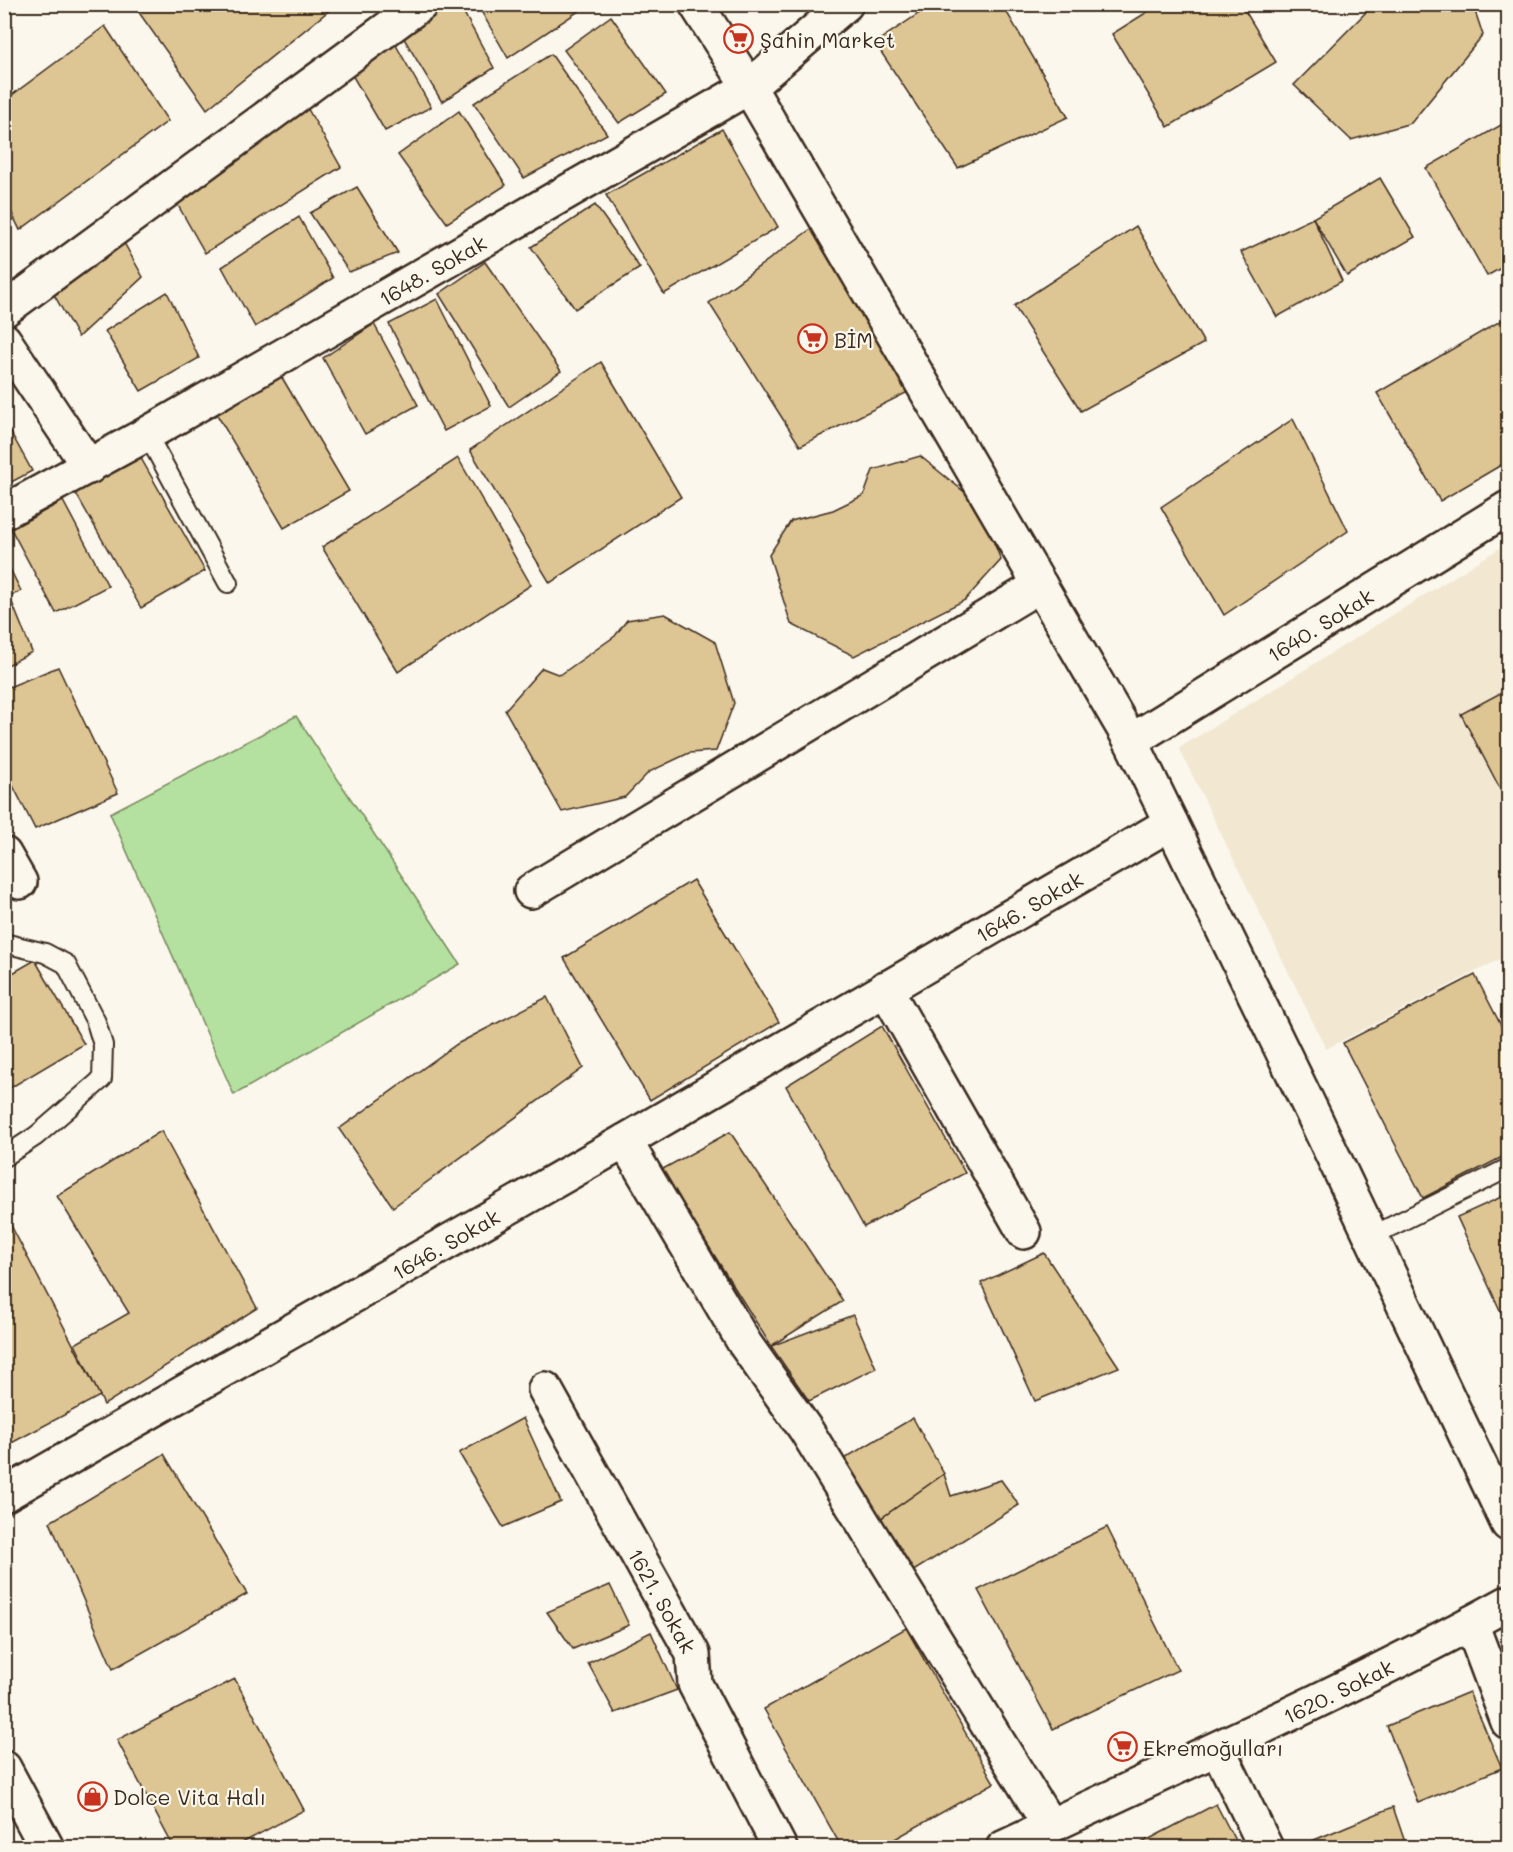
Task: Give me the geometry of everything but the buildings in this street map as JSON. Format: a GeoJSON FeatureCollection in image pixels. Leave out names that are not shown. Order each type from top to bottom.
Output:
{"type":"FeatureCollection","features":[{"type":"Feature","properties":{"kind":"street"},"geometry":{"type":"LineString","coordinates":[[4,310],[421,4]]}},
{"type":"Feature","properties":{"kind":"street"},"geometry":{"type":"LineString","coordinates":[[696,4],[749,87],[1131,741],[1372,1236],[1509,1524]]}},
{"type":"Feature","properties":{"kind":"street","name":"1648. Sokak"},"geometry":{"type":"LineString","coordinates":[[4,512],[147,434],[749,87],[846,4]]}},
{"type":"Feature","properties":{"kind":"street"},"geometry":{"type":"LineString","coordinates":[[4,340],[89,467]]}},
{"type":"Feature","properties":{"kind":"street","name":"1640. Sokak"},"geometry":{"type":"LineString","coordinates":[[1131,741],[1509,508]]}},
{"type":"Feature","properties":{"kind":"street"},"geometry":{"type":"LineString","coordinates":[[531,891],[1040,585]]}},
{"type":"Feature","properties":{"kind":"street","name":"1646. Sokak"},"geometry":{"type":"LineString","coordinates":[[4,1495],[625,1141],[1171,823]]}},
{"type":"Feature","properties":{"kind":"street"},"geometry":{"type":"LineString","coordinates":[[885,988],[1024,1232]]}},
{"type":"Feature","properties":{"kind":"street"},"geometry":{"type":"LineString","coordinates":[[625,1141],[745,1344],[806,1430],[1041,1837]]}},
{"type":"Feature","properties":{"kind":"street","name":"1621. Sokak"},"geometry":{"type":"LineString","coordinates":[[545,1389],[693,1654],[695,1684],[780,1848]]}},
{"type":"Feature","properties":{"kind":"street","name":"1620. Sokak"},"geometry":{"type":"LineString","coordinates":[[1003,1848],[1041,1837],[1509,1603]]}},
{"type":"Feature","properties":{"kind":"street"},"geometry":{"type":"LineString","coordinates":[[1471,1623],[1509,1722]]}},
{"type":"Feature","properties":{"kind":"street"},"geometry":{"type":"LineString","coordinates":[[1218,1749],[1266,1848]]}},
{"type":"Feature","properties":{"kind":"street"},"geometry":{"type":"LineString","coordinates":[[4,1768],[47,1848]]}},
{"type":"Feature","properties":{"kind":"lane"},"geometry":{"type":"LineString","coordinates":[[147,434],[228,584]]}},
{"type":"Feature","properties":{"kind":"lane"},"geometry":{"type":"LineString","coordinates":[[4,945],[45,953],[66,964],[96,1022],[103,1045],[102,1079],[36,1136],[5,1154]]}},
{"type":"Feature","properties":{"kind":"lane"},"geometry":{"type":"LineString","coordinates":[[1372,1236],[1509,1167]]}},
{"type":"Feature","properties":{"kind":"shaded area"},"geometry":{"type":"Polygon","coordinates":[[[1508,543],[1508,955],[1326,1049],[1179,748],[1508,543]]]}},
{"type":"Feature","properties":{"kind":"green space"},"geometry":{"type":"Polygon","coordinates":[[[296,716],[460,964],[234,1095],[110,813],[296,716]]]}},
{"type":"Feature","properties":{"kind":"place","name":"Şahin Market"},"geometry":{"type":"Point","coordinates":[739,39]}},
{"type":"Feature","properties":{"kind":"place","name":"BİM"},"geometry":{"type":"Point","coordinates":[813,339]}},
{"type":"Feature","properties":{"kind":"place","name":"Ekremoğulları"},"geometry":{"type":"Point","coordinates":[1122,1747]}},
{"type":"Feature","properties":{"kind":"place","name":"Dolce Vita Halı"},"geometry":{"type":"Point","coordinates":[92,1796]}}]}
